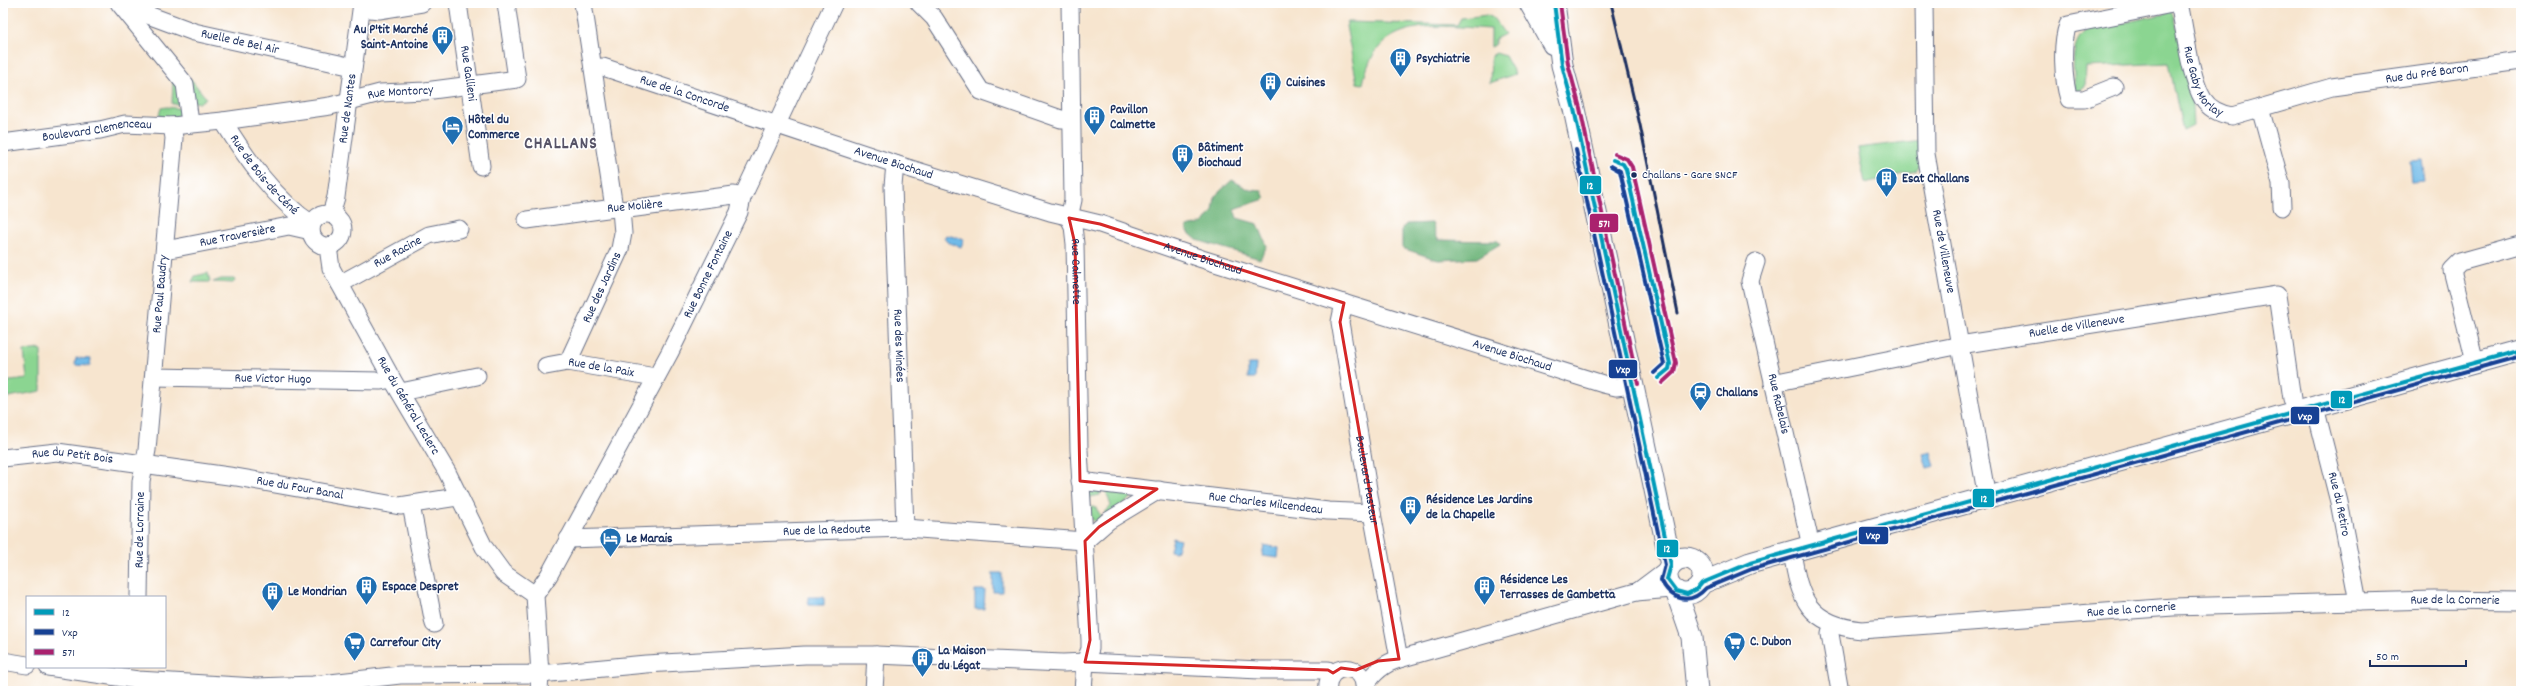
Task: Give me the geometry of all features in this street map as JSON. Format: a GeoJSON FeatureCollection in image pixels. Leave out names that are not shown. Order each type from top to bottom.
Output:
{"type":"FeatureCollection","features":[{"type":"Feature","properties":{"kind":"main road"},"geometry":{"type":"LineString","coordinates":[[1530,3],[1548,32],[1562,65]]}},
{"type":"Feature","properties":{"kind":"main road"},"geometry":{"type":"LineString","coordinates":[[1554,3],[1562,65],[1575,115],[1670,566],[1667,579],[1674,590],[1692,637],[1697,691]]}},
{"type":"Feature","properties":{"kind":"main road"},"geometry":{"type":"LineString","coordinates":[[1697,574],[1746,565],[1801,548],[2521,350]]}},
{"type":"Feature","properties":{"kind":"main road"},"geometry":{"type":"LineString","coordinates":[[1657,506],[1697,574],[1698,605],[1692,637]]}},
{"type":"Feature","properties":{"kind":"main road"},"geometry":{"type":"LineString","coordinates":[[1670,566],[1680,559],[1697,574]]}},
{"type":"Feature","properties":{"kind":"main road"},"geometry":{"type":"LineString","coordinates":[[1674,590],[1687,594],[1697,574]]}},
{"type":"Feature","properties":{"kind":"street"},"geometry":{"type":"LineString","coordinates":[[119,3],[185,84],[190,123]]}},
{"type":"Feature","properties":{"kind":"street"},"geometry":{"type":"LineString","coordinates":[[362,5],[379,10],[422,3]]}},
{"type":"Feature","properties":{"kind":"street","name":"Rue Gallieni"},"geometry":{"type":"LineString","coordinates":[[458,3],[480,166]]}},
{"type":"Feature","properties":{"kind":"street","name":"Rue Montorcy"},"geometry":{"type":"LineString","coordinates":[[190,123],[223,121],[349,101],[380,93],[425,91],[517,79],[506,3]]}},
{"type":"Feature","properties":{"kind":"street","name":"Rue des Jardins"},"geometry":{"type":"LineString","coordinates":[[568,362],[620,249],[623,233],[617,209],[583,3]]}},
{"type":"Feature","properties":{"kind":"street","name":"Rue Bonne Fontaine"},"geometry":{"type":"LineString","coordinates":[[535,594],[549,575],[655,377],[731,228],[742,198],[834,3]]}},
{"type":"Feature","properties":{"kind":"street"},"geometry":{"type":"LineString","coordinates":[[919,3],[934,18],[981,92],[1061,119],[1071,119]]}},
{"type":"Feature","properties":{"kind":"street","name":"Rue Calmette"},"geometry":{"type":"LineString","coordinates":[[1070,3],[1073,200],[1069,218],[1073,226],[1075,244],[1080,481],[1085,541]]}},
{"type":"Feature","properties":{"kind":"street","name":"Rue de Villeneuve"},"geometry":{"type":"LineString","coordinates":[[1924,3],[1926,154],[1987,498]]}},
{"type":"Feature","properties":{"kind":"street"},"geometry":{"type":"LineString","coordinates":[[2114,87],[2084,99],[2069,99],[2065,86],[2065,33],[2068,25],[2178,3]]}},
{"type":"Feature","properties":{"kind":"street","name":"Rue Gaby Morlay"},"geometry":{"type":"LineString","coordinates":[[2178,3],[2197,88],[2204,101],[2213,110],[2227,115],[2260,108],[2332,87]]}},
{"type":"Feature","properties":{"kind":"street","name":"Rue de Nantes"},"geometry":{"type":"LineString","coordinates":[[331,214],[336,197],[362,5]]}},
{"type":"Feature","properties":{"kind":"street","name":"Ruelle de Bel Air"},"geometry":{"type":"LineString","coordinates":[[131,17],[140,12],[194,32],[353,67]]}},
{"type":"Feature","properties":{"kind":"street","name":"Rue du Pré Baron"},"geometry":{"type":"LineString","coordinates":[[2332,87],[2521,61]]}},
{"type":"Feature","properties":{"kind":"street","name":"Rue de la Concorde"},"geometry":{"type":"LineString","coordinates":[[593,68],[603,67],[776,124]]}},
{"type":"Feature","properties":{"kind":"street"},"geometry":{"type":"LineString","coordinates":[[2260,108],[2282,184],[2282,207]]}},
{"type":"Feature","properties":{"kind":"street","name":"Rue de Bois-de-Céné"},"geometry":{"type":"LineString","coordinates":[[223,121],[237,143],[287,205],[311,227]]}},
{"type":"Feature","properties":{"kind":"street","name":"Boulevard Clemenceau"},"geometry":{"type":"LineString","coordinates":[[3,143],[100,130],[125,124],[172,126],[190,123]]}},
{"type":"Feature","properties":{"kind":"street","name":"Avenue Biochaud"},"geometry":{"type":"LineString","coordinates":[[776,124],[895,164],[1069,218],[1100,224],[1202,259],[1603,384],[1616,387],[1632,385]]}},
{"type":"Feature","properties":{"kind":"street","name":"Rue Paul Baudry"},"geometry":{"type":"LineString","coordinates":[[143,463],[147,450],[165,250],[174,138],[172,126]]}},
{"type":"Feature","properties":{"kind":"street","name":"Rue des Minées"},"geometry":{"type":"LineString","coordinates":[[895,164],[893,186],[905,528]]}},
{"type":"Feature","properties":{"kind":"street","name":"Rue Molière"},"geometry":{"type":"LineString","coordinates":[[527,220],[734,195],[742,198]]}},
{"type":"Feature","properties":{"kind":"street"},"geometry":{"type":"LineString","coordinates":[[331,214],[339,218],[344,232],[340,240],[328,247],[318,244],[311,227],[322,215],[331,214]]}},
{"type":"Feature","properties":{"kind":"street","name":"Rue Traversière"},"geometry":{"type":"LineString","coordinates":[[165,250],[289,226],[311,227]]}},
{"type":"Feature","properties":{"kind":"street","name":"Rue Racine"},"geometry":{"type":"LineString","coordinates":[[340,284],[429,234],[459,229]]}},
{"type":"Feature","properties":{"kind":"street"},"geometry":{"type":"LineString","coordinates":[[2475,362],[2452,270],[2460,262],[2521,245]]}},
{"type":"Feature","properties":{"kind":"street","name":"Rue du Général Leclerc"},"geometry":{"type":"LineString","coordinates":[[328,247],[331,268],[396,385],[447,472],[457,497],[494,564],[515,583],[535,594]]}},
{"type":"Feature","properties":{"kind":"street","name":"Rue Rabelais"},"geometry":{"type":"LineString","coordinates":[[1756,262],[1750,281],[1773,384],[1801,548]]}},
{"type":"Feature","properties":{"kind":"street","name":"Ruelle de Villeneuve"},"geometry":{"type":"LineString","coordinates":[[1773,384],[1960,345],[2277,295],[2292,399]]}},
{"type":"Feature","properties":{"kind":"street","name":"Boulevard Pasteur"},"geometry":{"type":"LineString","coordinates":[[1344,303],[1340,322],[1372,513],[1394,660]]}},
{"type":"Feature","properties":{"kind":"street","name":"Rue de la Paix"},"geometry":{"type":"LineString","coordinates":[[546,366],[568,362],[655,377]]}},
{"type":"Feature","properties":{"kind":"street","name":"Rue Victor Hugo"},"geometry":{"type":"LineString","coordinates":[[154,377],[381,381],[396,385],[477,376]]}},
{"type":"Feature","properties":{"kind":"street","name":"Rue du Retiro"},"geometry":{"type":"LineString","coordinates":[[2316,407],[2339,502],[2358,602]]}},
{"type":"Feature","properties":{"kind":"street","name":"Rue du Petit Bois"},"geometry":{"type":"LineString","coordinates":[[3,458],[57,452],[143,463]]}},
{"type":"Feature","properties":{"kind":"street","name":"Rue du Four Banal"},"geometry":{"type":"LineString","coordinates":[[143,463],[236,477],[400,506],[457,497]]}},
{"type":"Feature","properties":{"kind":"street","name":"Rue de Lorraine"},"geometry":{"type":"LineString","coordinates":[[138,596],[140,481],[143,463]]}},
{"type":"Feature","properties":{"kind":"street","name":"Rue Charles Milcendeau"},"geometry":{"type":"LineString","coordinates":[[1080,481],[1328,511],[1372,513]]}},
{"type":"Feature","properties":{"kind":"street"},"geometry":{"type":"LineString","coordinates":[[1083,691],[1085,662],[1090,649],[1085,541],[1108,521],[1159,490]]}},
{"type":"Feature","properties":{"kind":"street"},"geometry":{"type":"LineString","coordinates":[[411,505],[434,624]]}},
{"type":"Feature","properties":{"kind":"street","name":"Rue de la Redoute"},"geometry":{"type":"LineString","coordinates":[[568,539],[905,528],[1085,541]]}},
{"type":"Feature","properties":{"kind":"street","name":"Rue de la Cornerie"},"geometry":{"type":"LineString","coordinates":[[1801,548],[1798,586],[1806,603],[1819,617],[1832,625],[1861,630],[2126,610],[2358,602],[2521,600]]}},
{"type":"Feature","properties":{"kind":"street"},"geometry":{"type":"LineString","coordinates":[[1636,592],[1670,566]]}},
{"type":"Feature","properties":{"kind":"street"},"geometry":{"type":"LineString","coordinates":[[1356,670],[1378,661],[1394,660],[1636,592],[1674,590]]}},
{"type":"Feature","properties":{"kind":"street"},"geometry":{"type":"LineString","coordinates":[[535,594],[540,674],[539,691]]}},
{"type":"Feature","properties":{"kind":"street"},"geometry":{"type":"LineString","coordinates":[[1832,625],[1830,634],[1840,691]]}},
{"type":"Feature","properties":{"kind":"street"},"geometry":{"type":"LineString","coordinates":[[874,691],[876,655]]}},
{"type":"Feature","properties":{"kind":"street"},"geometry":{"type":"LineString","coordinates":[[56,668],[138,679],[228,686],[313,685],[328,687],[400,675],[540,674],[739,658],[876,655],[1260,670],[1328,670],[1333,673]]}},
{"type":"Feature","properties":{"kind":"street"},"geometry":{"type":"LineString","coordinates":[[1364,688],[1371,676],[1394,660]]}},
{"type":"Feature","properties":{"kind":"street"},"geometry":{"type":"LineString","coordinates":[[3,661],[26,665]]}},
{"type":"Feature","properties":{"kind":"street"},"geometry":{"type":"LineString","coordinates":[[1328,691],[1328,684],[1333,673],[1344,668],[1356,670],[1361,674],[1364,688]]}},
{"type":"Feature","properties":{"kind":"highlighted area"},"geometry":{"type":"Polygon","coordinates":[[[1069,218],[1100,224],[1344,303],[1340,322],[1399,659],[1378,661],[1356,670],[1341,668],[1333,673],[1328,670],[1085,662],[1090,640],[1085,541],[1099,527],[1157,489],[1080,481],[1075,244],[1069,218]]]}},
{"type":"Feature","properties":{"kind":"green space"},"geometry":{"type":"Polygon","coordinates":[[[2170,11],[2174,16],[2191,86],[2193,126],[2183,131],[2169,63],[2086,67],[2085,87],[2080,91],[2075,90],[2075,47],[2083,33],[2090,28],[2095,29],[2164,14],[2170,11]]]}},
{"type":"Feature","properties":{"kind":"green space"},"geometry":{"type":"Polygon","coordinates":[[[1487,15],[1493,18],[1505,34],[1495,39],[1495,45],[1491,47],[1491,29],[1450,26],[1411,29],[1395,35],[1381,45],[1370,61],[1363,84],[1357,83],[1346,26],[1348,22],[1457,25],[1461,18],[1487,15]]]}},
{"type":"Feature","properties":{"kind":"green space"},"geometry":{"type":"Polygon","coordinates":[[[1496,53],[1505,56],[1515,74],[1490,83],[1491,56],[1496,53]]]}},
{"type":"Feature","properties":{"kind":"green space"},"geometry":{"type":"Polygon","coordinates":[[[190,78],[206,98],[199,103],[194,102],[190,78]]]}},
{"type":"Feature","properties":{"kind":"green space"},"geometry":{"type":"Polygon","coordinates":[[[173,79],[179,87],[182,104],[172,104],[173,79]]]}},
{"type":"Feature","properties":{"kind":"green space"},"geometry":{"type":"Polygon","coordinates":[[[167,107],[183,109],[177,117],[163,118],[159,115],[161,108],[167,107]]]}},
{"type":"Feature","properties":{"kind":"green space"},"geometry":{"type":"Polygon","coordinates":[[[1922,140],[1924,161],[1916,171],[1865,183],[1858,148],[1922,140]]]}},
{"type":"Feature","properties":{"kind":"green space"},"geometry":{"type":"Polygon","coordinates":[[[1232,180],[1250,190],[1262,191],[1265,199],[1234,209],[1237,218],[1258,224],[1267,246],[1260,259],[1197,240],[1187,231],[1187,227],[1204,223],[1213,211],[1215,196],[1232,180]]]}},
{"type":"Feature","properties":{"kind":"green space"},"geometry":{"type":"Polygon","coordinates":[[[1432,223],[1438,240],[1498,241],[1500,244],[1477,258],[1438,260],[1402,248],[1402,229],[1406,224],[1432,223]]]}},
{"type":"Feature","properties":{"kind":"green space"},"geometry":{"type":"Polygon","coordinates":[[[208,273],[210,282],[192,282],[195,276],[208,273]]]}},
{"type":"Feature","properties":{"kind":"green space"},"geometry":{"type":"Polygon","coordinates":[[[221,279],[234,279],[235,281],[233,283],[213,282],[221,279]]]}},
{"type":"Feature","properties":{"kind":"green space"},"geometry":{"type":"Polygon","coordinates":[[[41,349],[41,391],[3,398],[3,382],[27,379],[24,351],[41,349]]]}},
{"type":"Feature","properties":{"kind":"green space"},"geometry":{"type":"Polygon","coordinates":[[[1097,485],[1101,486],[1100,495],[1090,497],[1089,506],[1096,508],[1103,519],[1098,522],[1089,519],[1086,509],[1087,494],[1092,487],[1097,485]]]}},
{"type":"Feature","properties":{"kind":"green space"},"geometry":{"type":"Polygon","coordinates":[[[1128,490],[1133,496],[1108,517],[1105,512],[1111,506],[1106,491],[1128,490]]]}},
{"type":"Feature","properties":{"kind":"water"},"geometry":{"type":"Polygon","coordinates":[[[2422,160],[2425,181],[2412,182],[2410,161],[2422,160]]]}},
{"type":"Feature","properties":{"kind":"water"},"geometry":{"type":"Polygon","coordinates":[[[946,235],[964,239],[961,247],[947,242],[944,238],[946,235]]]}},
{"type":"Feature","properties":{"kind":"water"},"geometry":{"type":"Polygon","coordinates":[[[76,358],[91,359],[90,366],[75,365],[76,358]]]}},
{"type":"Feature","properties":{"kind":"water"},"geometry":{"type":"Polygon","coordinates":[[[1248,364],[1256,364],[1255,378],[1248,378],[1248,364]]]}},
{"type":"Feature","properties":{"kind":"water"},"geometry":{"type":"Polygon","coordinates":[[[1931,452],[1935,466],[1927,468],[1923,454],[1931,452]]]}},
{"type":"Feature","properties":{"kind":"water"},"geometry":{"type":"Polygon","coordinates":[[[1173,538],[1180,540],[1176,552],[1170,551],[1173,538]]]}},
{"type":"Feature","properties":{"kind":"water"},"geometry":{"type":"Polygon","coordinates":[[[1264,545],[1279,548],[1278,558],[1262,556],[1264,545]]]}},
{"type":"Feature","properties":{"kind":"water"},"geometry":{"type":"Polygon","coordinates":[[[993,573],[1002,573],[1002,592],[993,592],[993,573]]]}},
{"type":"Feature","properties":{"kind":"water"},"geometry":{"type":"Polygon","coordinates":[[[975,590],[985,590],[984,609],[975,609],[975,590]]]}},
{"type":"Feature","properties":{"kind":"water"},"geometry":{"type":"Polygon","coordinates":[[[808,597],[824,597],[824,605],[808,605],[808,597]]]}},
{"type":"Feature","properties":{"kind":"railway"},"geometry":{"type":"LineString","coordinates":[[1611,3],[1640,125],[1678,313]]}},
{"type":"Feature","properties":{"kind":"transit line","name":"12"},"geometry":{"type":"LineString","coordinates":[[1554,3],[1562,65],[1574,109],[1671,565],[1667,579],[1676,591],[1687,594],[1697,589],[1702,583],[1750,563],[1799,549],[2521,350]]}},
{"type":"Feature","properties":{"kind":"transit line","name":"571"},"geometry":{"type":"LineString","coordinates":[[1560,3],[1568,64],[1580,108],[1638,384]]}},
{"type":"Feature","properties":{"kind":"transit line","name":"Vxp"},"geometry":{"type":"LineString","coordinates":[[1576,150],[1665,565],[1661,580],[1670,592],[1681,598],[1687,599],[1694,597],[1706,588],[1752,569],[2521,356]]}},
{"type":"Feature","properties":{"kind":"transit line","name":"571"},"geometry":{"type":"LineString","coordinates":[[1615,154],[1627,159],[1632,167],[1676,363],[1674,372],[1662,383]]}},
{"type":"Feature","properties":{"kind":"transit line","name":"12"},"geometry":{"type":"LineString","coordinates":[[1613,160],[1623,164],[1626,169],[1670,364],[1669,369],[1658,378]]}},
{"type":"Feature","properties":{"kind":"transit line","name":"Vxp"},"geometry":{"type":"LineString","coordinates":[[1611,166],[1620,171],[1664,364],[1654,373]]}},
{"type":"Feature","properties":{"kind":"place","name":"Au P'tit Marché Saint-Antoine"},"geometry":{"type":"Point","coordinates":[443,56]}},
{"type":"Feature","properties":{"kind":"place","name":"Psychiatrie"},"geometry":{"type":"Point","coordinates":[1400,78]}},
{"type":"Feature","properties":{"kind":"place","name":"Cuisines"},"geometry":{"type":"Point","coordinates":[1270,102]}},
{"type":"Feature","properties":{"kind":"place","name":"Pavillon Calmette"},"geometry":{"type":"Point","coordinates":[1094,136]}},
{"type":"Feature","properties":{"kind":"place","name":"Hôtel du Commerce"},"geometry":{"type":"Point","coordinates":[452,146]}},
{"type":"Feature","properties":{"kind":"place","name":"Bâtiment Biochaud"},"geometry":{"type":"Point","coordinates":[1182,174]}},
{"type":"Feature","properties":{"kind":"place","name":"Challans - Gare SNCF"},"geometry":{"type":"Point","coordinates":[1634,175]}},
{"type":"Feature","properties":{"kind":"place","name":"Esat Challans"},"geometry":{"type":"Point","coordinates":[1886,198]}},
{"type":"Feature","properties":{"kind":"place","name":"Challans"},"geometry":{"type":"Point","coordinates":[1700,412]}},
{"type":"Feature","properties":{"kind":"place","name":"Résidence Les Jardins de la Chapelle"},"geometry":{"type":"Point","coordinates":[1411,526]}},
{"type":"Feature","properties":{"kind":"place","name":"Le Marais"},"geometry":{"type":"Point","coordinates":[610,558]}},
{"type":"Feature","properties":{"kind":"place","name":"Espace Despret"},"geometry":{"type":"Point","coordinates":[367,606]}},
{"type":"Feature","properties":{"kind":"place","name":"Résidence Les Terrasses de Gambetta"},"geometry":{"type":"Point","coordinates":[1484,606]}},
{"type":"Feature","properties":{"kind":"place","name":"Le Mondrian"},"geometry":{"type":"Point","coordinates":[273,612]}},
{"type":"Feature","properties":{"kind":"place","name":"Carrefour City"},"geometry":{"type":"Point","coordinates":[354,662]}},
{"type":"Feature","properties":{"kind":"place","name":"C. Dubon"},"geometry":{"type":"Point","coordinates":[1734,662]}},
{"type":"Feature","properties":{"kind":"place","name":"La Maison du Légat"},"geometry":{"type":"Point","coordinates":[922,678]}},
{"type":"Feature","properties":{"kind":"district","name":"CHALLANS"},"geometry":{"type":"Point","coordinates":[561,145]}}]}
